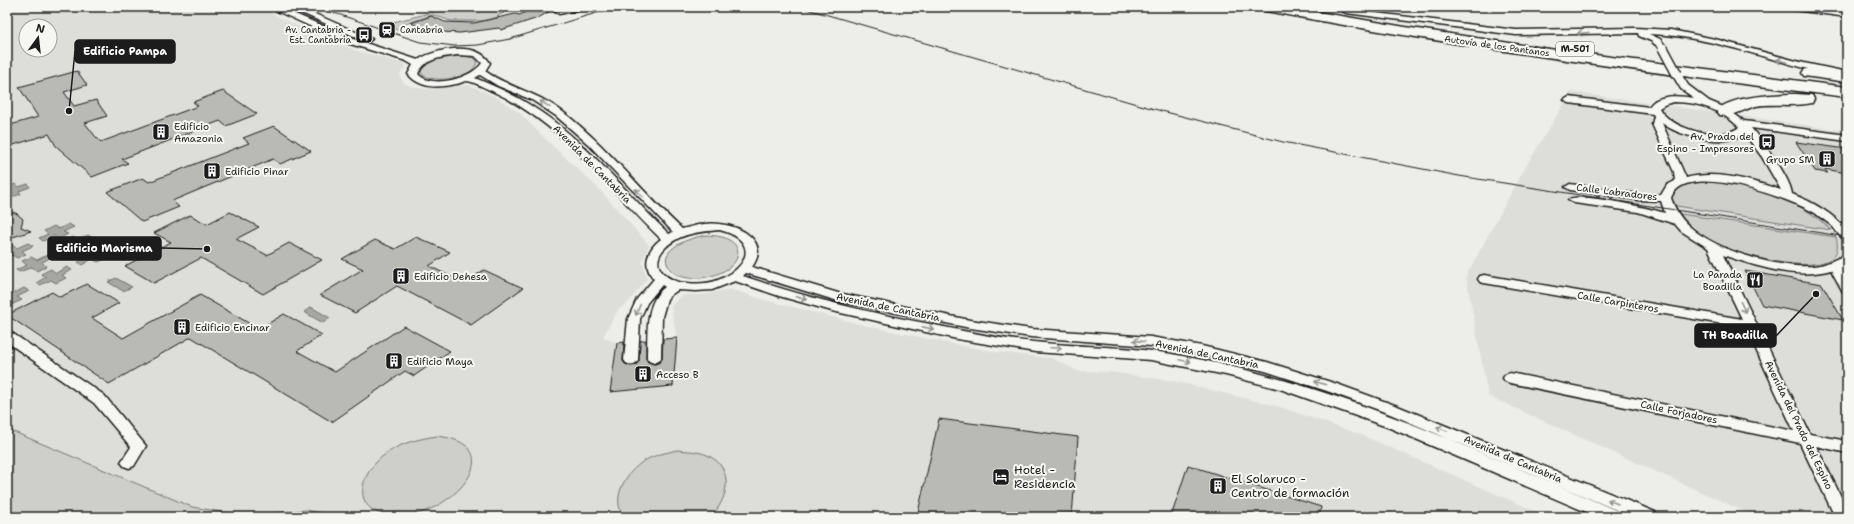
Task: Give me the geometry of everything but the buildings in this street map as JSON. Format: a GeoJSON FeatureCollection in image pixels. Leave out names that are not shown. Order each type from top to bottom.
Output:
{"type":"FeatureCollection","features":[{"type":"Feature","properties":{"kind":"highway","name":"Autovía de los Pantanos"},"geometry":{"type":"LineString","coordinates":[[1266,7],[1345,22],[1492,46],[1847,92]]}},
{"type":"Feature","properties":{"kind":"highway","name":"Autovía de los Pantanos"},"geometry":{"type":"LineString","coordinates":[[1305,7],[1489,38],[1847,84]]}},
{"type":"Feature","properties":{"kind":"highway"},"geometry":{"type":"LineString","coordinates":[[1322,7],[1488,33],[1847,76]]}},
{"type":"Feature","properties":{"kind":"highway"},"geometry":{"type":"LineString","coordinates":[[1786,85],[1847,95]]}},
{"type":"Feature","properties":{"kind":"highway"},"geometry":{"type":"LineString","coordinates":[[1726,111],[1748,102],[1782,98],[1847,104]]}},
{"type":"Feature","properties":{"kind":"street"},"geometry":{"type":"LineString","coordinates":[[272,7],[329,32],[409,58],[418,64]]}},
{"type":"Feature","properties":{"kind":"street"},"geometry":{"type":"LineString","coordinates":[[292,7],[378,42],[433,57]]}},
{"type":"Feature","properties":{"kind":"street"},"geometry":{"type":"LineString","coordinates":[[559,12],[580,7]]}},
{"type":"Feature","properties":{"kind":"street"},"geometry":{"type":"LineString","coordinates":[[1787,7],[1847,15]]}},
{"type":"Feature","properties":{"kind":"street"},"geometry":{"type":"LineString","coordinates":[[1346,11],[1441,24],[1526,33],[1558,34],[1622,30],[1688,36],[1721,43],[1805,67],[1847,76]]}},
{"type":"Feature","properties":{"kind":"street"},"geometry":{"type":"LineString","coordinates":[[1622,30],[1646,35],[1662,46],[1684,87],[1710,104],[1736,117],[1755,137],[1786,188],[1787,196]]}},
{"type":"Feature","properties":{"kind":"street"},"geometry":{"type":"LineString","coordinates":[[1662,46],[1662,40],[1668,37],[1688,36]]}},
{"type":"Feature","properties":{"kind":"street"},"geometry":{"type":"LineString","coordinates":[[458,52],[477,54],[484,57],[486,62],[480,71],[468,78],[450,82],[433,83],[419,80],[413,74],[415,68],[418,64],[433,57],[458,52]]}},
{"type":"Feature","properties":{"kind":"street","name":"Avenida de Cantabria"},"geometry":{"type":"LineString","coordinates":[[480,71],[543,102],[563,117],[582,134],[666,221],[680,233]]}},
{"type":"Feature","properties":{"kind":"street","name":"Avenida de Cantabria"},"geometry":{"type":"LineString","coordinates":[[468,78],[506,93],[531,108],[551,123],[570,140],[667,239]]}},
{"type":"Feature","properties":{"kind":"street"},"geometry":{"type":"LineString","coordinates":[[1678,99],[1684,87]]}},
{"type":"Feature","properties":{"kind":"street"},"geometry":{"type":"LineString","coordinates":[[1681,182],[1679,172],[1657,124],[1654,107],[1662,101],[1678,99],[1710,104]]}},
{"type":"Feature","properties":{"kind":"street"},"geometry":{"type":"LineString","coordinates":[[1569,100],[1656,114],[1669,124],[1685,131],[1703,136],[1726,138],[1738,135],[1743,126]]}},
{"type":"Feature","properties":{"kind":"street"},"geometry":{"type":"LineString","coordinates":[[1743,126],[1847,138]]}},
{"type":"Feature","properties":{"kind":"street"},"geometry":{"type":"LineString","coordinates":[[1847,237],[1843,227],[1816,210],[1787,196],[1757,186],[1728,180],[1701,179],[1681,182],[1670,189],[1665,198],[1667,209],[1677,222],[1692,234],[1713,246],[1745,259],[1779,267],[1810,270],[1835,266],[1847,259]]}},
{"type":"Feature","properties":{"kind":"street","name":"Calle Labradores"},"geometry":{"type":"LineString","coordinates":[[1570,187],[1638,197],[1665,198]]}},
{"type":"Feature","properties":{"kind":"street","name":"Calle Labradores"},"geometry":{"type":"LineString","coordinates":[[1574,200],[1644,210],[1663,215],[1677,222]]}},
{"type":"Feature","properties":{"kind":"street"},"geometry":{"type":"LineString","coordinates":[[719,227],[734,231],[746,237],[752,245],[753,256],[740,273],[723,283],[708,287],[691,288],[677,286],[661,280],[653,270],[652,259],[657,248],[667,239],[680,233],[698,228],[719,227]]}},
{"type":"Feature","properties":{"kind":"street","name":"Avenida del Prado del Espino"},"geometry":{"type":"LineString","coordinates":[[1713,246],[1843,517]]}},
{"type":"Feature","properties":{"kind":"street"},"geometry":{"type":"LineString","coordinates":[[1835,266],[1847,289]]}},
{"type":"Feature","properties":{"kind":"street","name":"Avenida de Cantabria"},"geometry":{"type":"LineString","coordinates":[[740,273],[771,290],[881,319],[964,336],[1034,347],[1129,352],[1168,358],[1231,371],[1288,386],[1347,406],[1485,462],[1614,517]]}},
{"type":"Feature","properties":{"kind":"street","name":"Avenida de Cantabria"},"geometry":{"type":"LineString","coordinates":[[740,273],[772,279],[882,307],[968,324],[1030,333],[1122,339],[1169,344],[1286,372],[1348,391],[1489,448],[1649,517]]}},
{"type":"Feature","properties":{"kind":"street","name":"Calle Carpinteros"},"geometry":{"type":"LineString","coordinates":[[1484,279],[1752,325]]}},
{"type":"Feature","properties":{"kind":"street"},"geometry":{"type":"LineString","coordinates":[[631,360],[634,320],[641,302],[661,280]]}},
{"type":"Feature","properties":{"kind":"street"},"geometry":{"type":"LineString","coordinates":[[654,358],[656,309],[665,292],[677,286]]}},
{"type":"Feature","properties":{"kind":"street"},"geometry":{"type":"LineString","coordinates":[[7,336],[99,399],[139,446],[129,462]]}},
{"type":"Feature","properties":{"kind":"street","name":"Calle Forjadores"},"geometry":{"type":"LineString","coordinates":[[1510,378],[1847,447]]}},
{"type":"Feature","properties":{"kind":"shaded area"},"geometry":{"type":"Polygon","coordinates":[[[7,7],[258,7],[322,37],[355,50],[405,64],[406,66],[400,75],[404,83],[410,86],[425,89],[469,85],[494,96],[520,113],[540,134],[597,187],[649,245],[642,262],[647,279],[627,304],[618,310],[603,337],[617,343],[615,361],[675,357],[677,338],[671,306],[683,295],[702,295],[730,289],[765,300],[872,327],[996,352],[1051,358],[1078,371],[1110,372],[1173,381],[1277,406],[1359,434],[1549,517],[7,517],[7,7]]]}},
{"type":"Feature","properties":{"kind":"shaded area"},"geometry":{"type":"Polygon","coordinates":[[[454,7],[496,7],[497,11],[504,13],[497,16],[499,17],[481,21],[451,21],[433,15],[405,24],[403,31],[381,25],[454,7]]]}},
{"type":"Feature","properties":{"kind":"shaded area"},"geometry":{"type":"Polygon","coordinates":[[[460,55],[474,58],[477,61],[475,67],[461,76],[434,79],[426,77],[421,73],[421,69],[429,62],[444,57],[460,55]]]}},
{"type":"Feature","properties":{"kind":"shaded area"},"geometry":{"type":"Polygon","coordinates":[[[1571,92],[1847,131],[1847,517],[1757,517],[1488,396],[1466,276],[1522,173],[1571,92]]]}},
{"type":"Feature","properties":{"kind":"shaded area"},"geometry":{"type":"Polygon","coordinates":[[[1707,182],[1740,186],[1774,195],[1804,209],[1831,230],[1670,205],[1671,198],[1674,193],[1682,186],[1707,182]]]}},
{"type":"Feature","properties":{"kind":"shaded area"},"geometry":{"type":"Polygon","coordinates":[[[16,184],[18,187],[28,184],[30,187],[19,191],[21,194],[12,197],[10,194],[7,195],[9,190],[7,187],[16,184]]]}},
{"type":"Feature","properties":{"kind":"shaded area"},"geometry":{"type":"Polygon","coordinates":[[[1674,213],[1836,237],[1836,252],[1827,261],[1811,264],[1791,264],[1769,260],[1720,246],[1701,236],[1674,213]]]}},
{"type":"Feature","properties":{"kind":"shaded area"},"geometry":{"type":"Polygon","coordinates":[[[69,224],[74,227],[63,232],[68,234],[59,239],[54,236],[43,241],[39,238],[48,234],[44,231],[54,226],[59,229],[69,224]]]}},
{"type":"Feature","properties":{"kind":"shaded area"},"geometry":{"type":"Polygon","coordinates":[[[88,235],[93,238],[83,243],[87,246],[78,250],[74,247],[62,253],[59,250],[69,245],[64,241],[73,237],[77,240],[88,235]]]}},
{"type":"Feature","properties":{"kind":"shaded area"},"geometry":{"type":"Polygon","coordinates":[[[708,235],[719,236],[727,239],[736,246],[738,253],[737,257],[730,267],[709,277],[700,278],[683,277],[670,269],[667,262],[667,255],[672,249],[678,244],[708,235]]]}},
{"type":"Feature","properties":{"kind":"shaded area"},"geometry":{"type":"Polygon","coordinates":[[[28,243],[33,246],[22,251],[26,254],[17,258],[12,255],[7,258],[7,248],[12,245],[17,248],[28,243]]]}},
{"type":"Feature","properties":{"kind":"shaded area"},"geometry":{"type":"Polygon","coordinates":[[[107,247],[113,250],[103,255],[108,258],[98,262],[92,259],[82,265],[78,262],[88,256],[83,253],[93,249],[98,252],[107,247]]]}},
{"type":"Feature","properties":{"kind":"shaded area"},"geometry":{"type":"Polygon","coordinates":[[[47,255],[52,257],[42,262],[46,266],[37,271],[32,267],[20,272],[16,270],[27,265],[22,261],[31,257],[37,260],[47,255]]]}},
{"type":"Feature","properties":{"kind":"shaded area"},"geometry":{"type":"Polygon","coordinates":[[[67,267],[72,270],[62,275],[66,278],[56,283],[51,280],[40,285],[36,283],[46,277],[41,274],[51,269],[56,273],[67,267]]]}},
{"type":"Feature","properties":{"kind":"shaded area"},"geometry":{"type":"Polygon","coordinates":[[[116,278],[132,287],[123,291],[108,282],[116,278]]]}},
{"type":"Feature","properties":{"kind":"shaded area"},"geometry":{"type":"Polygon","coordinates":[[[24,288],[29,291],[17,297],[22,300],[11,305],[7,303],[7,291],[12,294],[24,288]]]}},
{"type":"Feature","properties":{"kind":"shaded area"},"geometry":{"type":"Polygon","coordinates":[[[311,307],[330,318],[323,323],[304,312],[311,307]]]}},
{"type":"Feature","properties":{"kind":"shaded area"},"geometry":{"type":"Polygon","coordinates":[[[7,429],[192,507],[247,516],[306,510],[326,514],[328,517],[7,517],[7,429]]]}},
{"type":"Feature","properties":{"kind":"shaded area"},"geometry":{"type":"Polygon","coordinates":[[[437,436],[461,442],[472,453],[473,467],[465,482],[451,497],[432,508],[412,515],[391,516],[378,513],[369,507],[364,500],[364,482],[368,473],[375,464],[383,456],[402,445],[416,440],[437,436]]]}},
{"type":"Feature","properties":{"kind":"shaded area"},"geometry":{"type":"Polygon","coordinates":[[[677,450],[707,455],[716,460],[722,467],[725,475],[725,493],[716,510],[710,517],[624,517],[620,510],[619,494],[631,472],[648,459],[660,454],[677,450]]]}},
{"type":"Feature","properties":{"kind":"tram line"},"geometry":{"type":"LineString","coordinates":[[317,7],[420,42],[455,46],[478,45],[510,39],[616,7]]}},
{"type":"Feature","properties":{"kind":"tram line"},"geometry":{"type":"LineString","coordinates":[[800,7],[1154,109],[1283,142],[1459,176],[1847,237]]}},
{"type":"Feature","properties":{"kind":"place","name":"Cantabria"},"geometry":{"type":"Point","coordinates":[387,30]}},
{"type":"Feature","properties":{"kind":"place","name":"Av. Cantabria - Est. Cantabria"},"geometry":{"type":"Point","coordinates":[364,35]}},
{"type":"Feature","properties":{"kind":"place","name":"Edificio Pampa"},"geometry":{"type":"Point","coordinates":[69,111]}},
{"type":"Feature","properties":{"kind":"place","name":"Edificio Amazonia"},"geometry":{"type":"Point","coordinates":[161,132]}},
{"type":"Feature","properties":{"kind":"place","name":"Av. Prado del Espino - Impresores"},"geometry":{"type":"Point","coordinates":[1767,142]}},
{"type":"Feature","properties":{"kind":"place","name":"Grupo SM"},"geometry":{"type":"Point","coordinates":[1827,159]}},
{"type":"Feature","properties":{"kind":"place","name":"Edificio Pinar"},"geometry":{"type":"Point","coordinates":[212,171]}},
{"type":"Feature","properties":{"kind":"place","name":"Edificio Marisma"},"geometry":{"type":"Point","coordinates":[207,249]}},
{"type":"Feature","properties":{"kind":"place","name":"Edificio Dehesa"},"geometry":{"type":"Point","coordinates":[401,276]}},
{"type":"Feature","properties":{"kind":"place","name":"La Parada Boadilla"},"geometry":{"type":"Point","coordinates":[1755,280]}},
{"type":"Feature","properties":{"kind":"place","name":"TH Boadilla"},"geometry":{"type":"Point","coordinates":[1816,294]}},
{"type":"Feature","properties":{"kind":"place","name":"Edificio Encinar"},"geometry":{"type":"Point","coordinates":[182,327]}},
{"type":"Feature","properties":{"kind":"place","name":"Edificio Maya"},"geometry":{"type":"Point","coordinates":[394,361]}},
{"type":"Feature","properties":{"kind":"place","name":"Acceso B"},"geometry":{"type":"Point","coordinates":[643,374]}},
{"type":"Feature","properties":{"kind":"place","name":"Hotel - Residencia"},"geometry":{"type":"Point","coordinates":[1001,477]}},
{"type":"Feature","properties":{"kind":"place","name":"El Solaruco - Centro de formación"},"geometry":{"type":"Point","coordinates":[1218,486]}}]}
